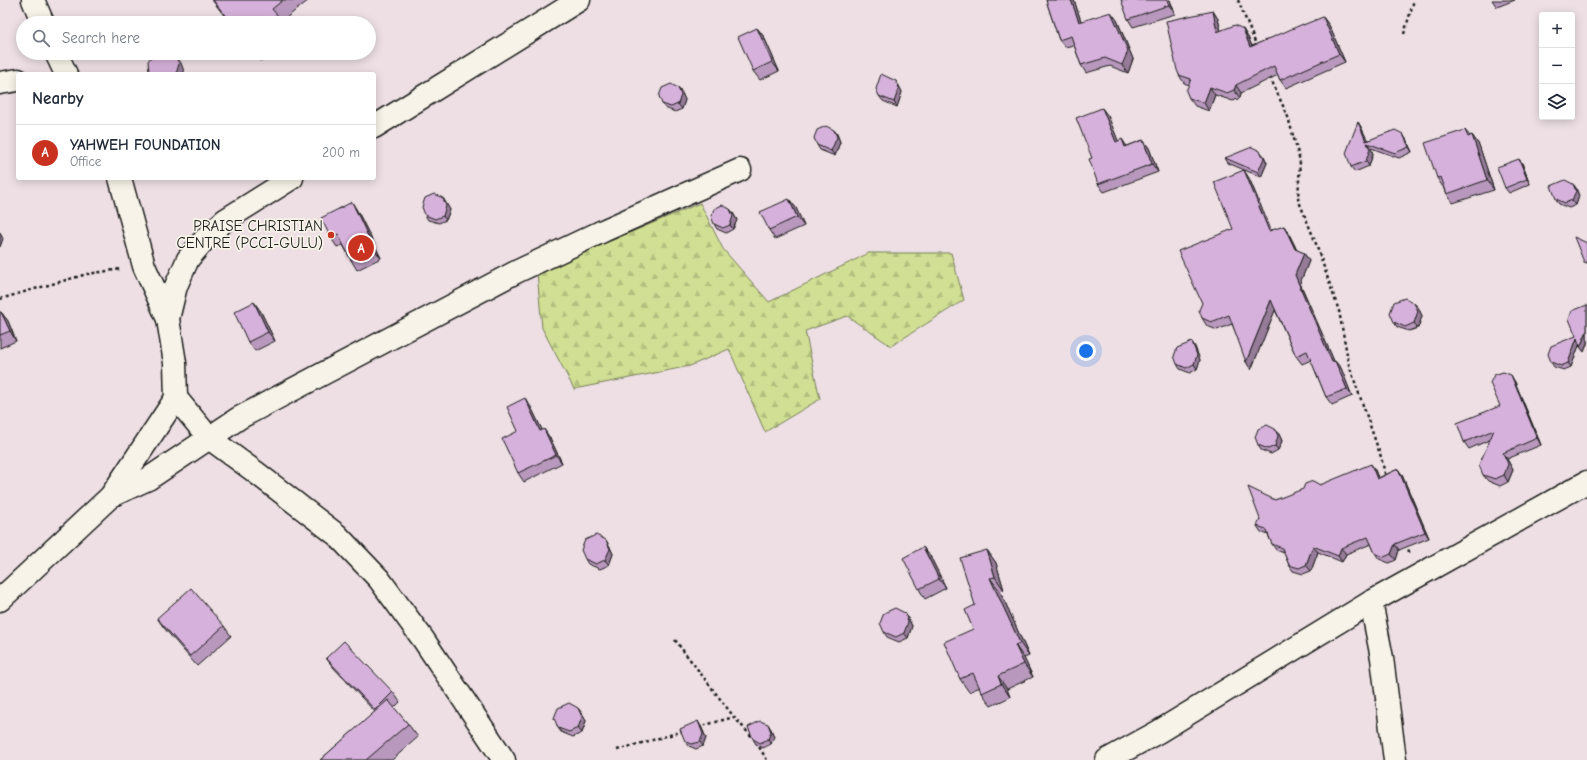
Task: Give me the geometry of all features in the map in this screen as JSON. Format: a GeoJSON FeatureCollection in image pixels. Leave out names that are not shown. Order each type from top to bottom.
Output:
{"type":"FeatureCollection","features":[{"type":"Feature","properties":{"kind":"street"},"geometry":{"type":"LineString","coordinates":[[33,0],[40,16]]}},
{"type":"Feature","properties":{"kind":"street"},"geometry":{"type":"LineString","coordinates":[[376,126],[579,0]]}},
{"type":"Feature","properties":{"kind":"street"},"geometry":{"type":"LineString","coordinates":[[59,60],[65,72]]}},
{"type":"Feature","properties":{"kind":"street"},"geometry":{"type":"LineString","coordinates":[[0,83],[16,80]]}},
{"type":"Feature","properties":{"kind":"street"},"geometry":{"type":"LineString","coordinates":[[111,496],[148,479],[239,418],[516,272],[605,230],[740,170]]}},
{"type":"Feature","properties":{"kind":"street"},"geometry":{"type":"LineString","coordinates":[[0,600],[111,496],[176,398],[175,363],[168,319],[144,266],[121,180]]}},
{"type":"Feature","properties":{"kind":"street"},"geometry":{"type":"LineString","coordinates":[[168,319],[176,286],[188,259],[205,238],[225,220],[289,180]]}},
{"type":"Feature","properties":{"kind":"street"},"geometry":{"type":"LineString","coordinates":[[176,398],[209,438],[272,484],[337,535],[379,579],[423,638],[504,760]]}},
{"type":"Feature","properties":{"kind":"street"},"geometry":{"type":"LineString","coordinates":[[1107,760],[1158,732],[1371,602],[1587,482]]}},
{"type":"Feature","properties":{"kind":"street"},"geometry":{"type":"LineString","coordinates":[[1371,602],[1382,658],[1395,760]]}},
{"type":"Feature","properties":{"kind":"path"},"geometry":{"type":"LineString","coordinates":[[1238,0],[1260,52]]}},
{"type":"Feature","properties":{"kind":"path"},"geometry":{"type":"LineString","coordinates":[[1404,34],[1414,0]]}},
{"type":"Feature","properties":{"kind":"path"},"geometry":{"type":"LineString","coordinates":[[1269,74],[1288,117],[1300,162],[1298,199],[1315,241],[1339,311],[1349,365],[1381,457],[1386,480]]}},
{"type":"Feature","properties":{"kind":"path"},"geometry":{"type":"LineString","coordinates":[[0,299],[88,274],[144,266]]}},
{"type":"Feature","properties":{"kind":"path"},"geometry":{"type":"LineString","coordinates":[[1404,540],[1419,575]]}},
{"type":"Feature","properties":{"kind":"path"},"geometry":{"type":"LineString","coordinates":[[675,640],[734,717],[753,737],[767,760]]}},
{"type":"Feature","properties":{"kind":"path"},"geometry":{"type":"LineString","coordinates":[[698,727],[734,717]]}},
{"type":"Feature","properties":{"kind":"path"},"geometry":{"type":"LineString","coordinates":[[617,750],[690,729]]}},
{"type":"Feature","properties":{"kind":"green space"},"geometry":{"type":"Polygon","coordinates":[[[700,203],[723,249],[769,302],[869,253],[951,253],[964,300],[891,346],[847,316],[805,331],[820,399],[765,432],[729,349],[690,366],[574,389],[542,328],[537,272],[700,203]]]}},
{"type":"Feature","properties":{"kind":"building"},"geometry":{"type":"Polygon","coordinates":[[[213,0],[283,0],[272,9],[278,16],[226,16],[213,0]]]}},
{"type":"Feature","properties":{"kind":"building"},"geometry":{"type":"Polygon","coordinates":[[[1046,0],[1071,0],[1079,22],[1111,12],[1128,51],[1122,65],[1105,58],[1081,65],[1071,36],[1059,40],[1046,0]]]}},
{"type":"Feature","properties":{"kind":"building"},"geometry":{"type":"Polygon","coordinates":[[[1121,0],[1167,0],[1169,5],[1128,19],[1121,0]]]}},
{"type":"Feature","properties":{"kind":"building"},"geometry":{"type":"Polygon","coordinates":[[[1213,11],[1217,32],[1235,25],[1243,29],[1250,47],[1323,17],[1339,54],[1280,80],[1274,66],[1236,85],[1234,90],[1227,93],[1210,87],[1204,103],[1189,98],[1186,91],[1191,79],[1179,75],[1166,21],[1213,11]]]}},
{"type":"Feature","properties":{"kind":"building"},"geometry":{"type":"Polygon","coordinates":[[[757,28],[772,62],[753,71],[738,37],[757,28]]]}},
{"type":"Feature","properties":{"kind":"building"},"geometry":{"type":"Polygon","coordinates":[[[177,60],[179,64],[177,72],[149,72],[148,61],[177,60]]]}},
{"type":"Feature","properties":{"kind":"building"},"geometry":{"type":"Polygon","coordinates":[[[881,74],[896,81],[899,88],[894,102],[879,96],[876,89],[881,74]]]}},
{"type":"Feature","properties":{"kind":"building"},"geometry":{"type":"Polygon","coordinates":[[[671,84],[678,88],[681,95],[678,104],[671,107],[662,104],[659,96],[662,88],[671,84]]]}},
{"type":"Feature","properties":{"kind":"building"},"geometry":{"type":"Polygon","coordinates":[[[1102,108],[1116,142],[1122,139],[1125,147],[1143,140],[1152,164],[1098,184],[1089,159],[1092,158],[1076,118],[1102,108]]]}},
{"type":"Feature","properties":{"kind":"building"},"geometry":{"type":"Polygon","coordinates":[[[1358,122],[1366,141],[1395,130],[1403,134],[1409,147],[1395,153],[1367,143],[1370,149],[1366,161],[1351,167],[1346,153],[1358,122]]]}},
{"type":"Feature","properties":{"kind":"building"},"geometry":{"type":"Polygon","coordinates":[[[826,126],[834,130],[837,137],[831,151],[817,145],[814,138],[817,130],[826,126]]]}},
{"type":"Feature","properties":{"kind":"building"},"geometry":{"type":"Polygon","coordinates":[[[1465,130],[1468,137],[1472,135],[1487,180],[1447,194],[1441,177],[1437,178],[1425,143],[1465,130]]]}},
{"type":"Feature","properties":{"kind":"building"},"geometry":{"type":"Polygon","coordinates":[[[1252,147],[1260,151],[1264,158],[1258,172],[1225,158],[1252,147]]]}},
{"type":"Feature","properties":{"kind":"building"},"geometry":{"type":"Polygon","coordinates":[[[1519,159],[1527,179],[1505,188],[1497,167],[1519,159]]]}},
{"type":"Feature","properties":{"kind":"building"},"geometry":{"type":"Polygon","coordinates":[[[1244,170],[1269,231],[1284,226],[1295,249],[1304,253],[1295,275],[1332,362],[1335,361],[1347,389],[1326,397],[1307,351],[1296,356],[1271,300],[1246,362],[1229,315],[1211,322],[1202,318],[1199,310],[1202,303],[1178,251],[1233,229],[1214,182],[1244,170]]]}},
{"type":"Feature","properties":{"kind":"building"},"geometry":{"type":"Polygon","coordinates":[[[1565,180],[1573,184],[1576,191],[1572,200],[1565,203],[1556,199],[1551,186],[1565,180]]]}},
{"type":"Feature","properties":{"kind":"building"},"geometry":{"type":"Polygon","coordinates":[[[434,194],[443,198],[446,206],[443,216],[435,219],[425,215],[422,207],[425,198],[434,194]]]}},
{"type":"Feature","properties":{"kind":"building"},"geometry":{"type":"Polygon","coordinates":[[[789,199],[797,217],[769,230],[760,212],[789,199]]]}},
{"type":"Feature","properties":{"kind":"building"},"geometry":{"type":"Polygon","coordinates":[[[352,202],[374,249],[351,260],[338,234],[331,238],[321,218],[352,202]]]}},
{"type":"Feature","properties":{"kind":"building"},"geometry":{"type":"Polygon","coordinates":[[[722,205],[730,209],[733,216],[730,225],[723,228],[714,224],[711,216],[714,209],[722,205]]]}},
{"type":"Feature","properties":{"kind":"building"},"geometry":{"type":"Polygon","coordinates":[[[1574,237],[1587,243],[1587,263],[1584,262],[1574,237]]]}},
{"type":"Feature","properties":{"kind":"building"},"geometry":{"type":"Polygon","coordinates":[[[1405,298],[1414,303],[1418,311],[1414,323],[1405,327],[1394,322],[1390,313],[1394,302],[1405,298]]]}},
{"type":"Feature","properties":{"kind":"building"},"geometry":{"type":"Polygon","coordinates":[[[254,302],[268,332],[248,342],[234,312],[254,302]]]}},
{"type":"Feature","properties":{"kind":"building"},"geometry":{"type":"Polygon","coordinates":[[[1587,305],[1587,331],[1580,347],[1577,338],[1568,363],[1561,366],[1551,362],[1548,354],[1551,346],[1576,336],[1569,319],[1572,311],[1587,305]]]}},
{"type":"Feature","properties":{"kind":"building"},"geometry":{"type":"Polygon","coordinates":[[[0,312],[10,331],[0,335],[0,312]]]}},
{"type":"Feature","properties":{"kind":"building"},"geometry":{"type":"Polygon","coordinates":[[[1192,342],[1197,355],[1194,364],[1186,368],[1177,364],[1174,356],[1177,348],[1192,342]]]}},
{"type":"Feature","properties":{"kind":"building"},"geometry":{"type":"Polygon","coordinates":[[[1503,372],[1511,375],[1537,438],[1503,453],[1508,464],[1504,475],[1495,479],[1483,475],[1479,465],[1494,430],[1464,442],[1457,423],[1500,406],[1490,383],[1494,375],[1503,372]]]}},
{"type":"Feature","properties":{"kind":"building"},"geometry":{"type":"Polygon","coordinates":[[[525,398],[540,431],[544,429],[556,455],[518,473],[502,439],[518,431],[507,407],[525,398]]]}},
{"type":"Feature","properties":{"kind":"building"},"geometry":{"type":"Polygon","coordinates":[[[1267,425],[1275,429],[1278,436],[1275,446],[1268,449],[1258,445],[1255,437],[1258,429],[1267,425]]]}},
{"type":"Feature","properties":{"kind":"building"},"geometry":{"type":"Polygon","coordinates":[[[1371,464],[1377,479],[1398,469],[1425,532],[1395,544],[1391,554],[1384,557],[1375,553],[1368,537],[1341,548],[1338,556],[1313,546],[1306,565],[1299,568],[1289,565],[1282,548],[1272,544],[1266,529],[1257,526],[1260,519],[1248,487],[1275,500],[1303,489],[1305,484],[1313,481],[1320,485],[1371,464]]]}},
{"type":"Feature","properties":{"kind":"building"},"geometry":{"type":"Polygon","coordinates":[[[596,535],[606,540],[610,549],[605,560],[596,564],[585,559],[581,550],[585,540],[596,535]]]}},
{"type":"Feature","properties":{"kind":"building"},"geometry":{"type":"Polygon","coordinates":[[[923,547],[939,579],[919,589],[903,558],[923,547]]]}},
{"type":"Feature","properties":{"kind":"building"},"geometry":{"type":"Polygon","coordinates":[[[987,550],[995,577],[990,578],[1020,643],[1015,645],[1024,664],[998,676],[1001,684],[982,693],[973,673],[960,679],[944,642],[973,629],[965,610],[975,605],[960,558],[987,550]]]}},
{"type":"Feature","properties":{"kind":"building"},"geometry":{"type":"Polygon","coordinates":[[[191,588],[224,626],[190,656],[157,618],[191,588]]]}},
{"type":"Feature","properties":{"kind":"building"},"geometry":{"type":"Polygon","coordinates":[[[895,608],[905,613],[908,622],[904,633],[896,637],[884,632],[880,623],[884,613],[895,608]]]}},
{"type":"Feature","properties":{"kind":"building"},"geometry":{"type":"Polygon","coordinates":[[[344,641],[393,692],[375,710],[326,658],[344,641]]]}},
{"type":"Feature","properties":{"kind":"building"},"geometry":{"type":"Polygon","coordinates":[[[388,700],[408,724],[366,760],[320,760],[388,700]]]}},
{"type":"Feature","properties":{"kind":"building"},"geometry":{"type":"Polygon","coordinates":[[[569,703],[578,708],[582,717],[578,728],[569,732],[558,728],[554,718],[558,708],[569,703]]]}},
{"type":"Feature","properties":{"kind":"building"},"geometry":{"type":"Polygon","coordinates":[[[698,721],[703,734],[700,742],[692,744],[685,741],[680,729],[698,721]]]}},
{"type":"Feature","properties":{"kind":"building"},"geometry":{"type":"Polygon","coordinates":[[[760,721],[768,724],[771,732],[768,739],[760,743],[753,739],[748,727],[760,721]]]}},
{"type":"Feature","properties":{"kind":"place","name":"PRAISE CHRISTIAN CENTRE (PCCI-GULU)"},"geometry":{"type":"Point","coordinates":[331,235]}},
{"type":"Feature","properties":{"kind":"place","name":"YAHWEH FOUNDATION"},"geometry":{"type":"Point","coordinates":[361,248]}}]}
